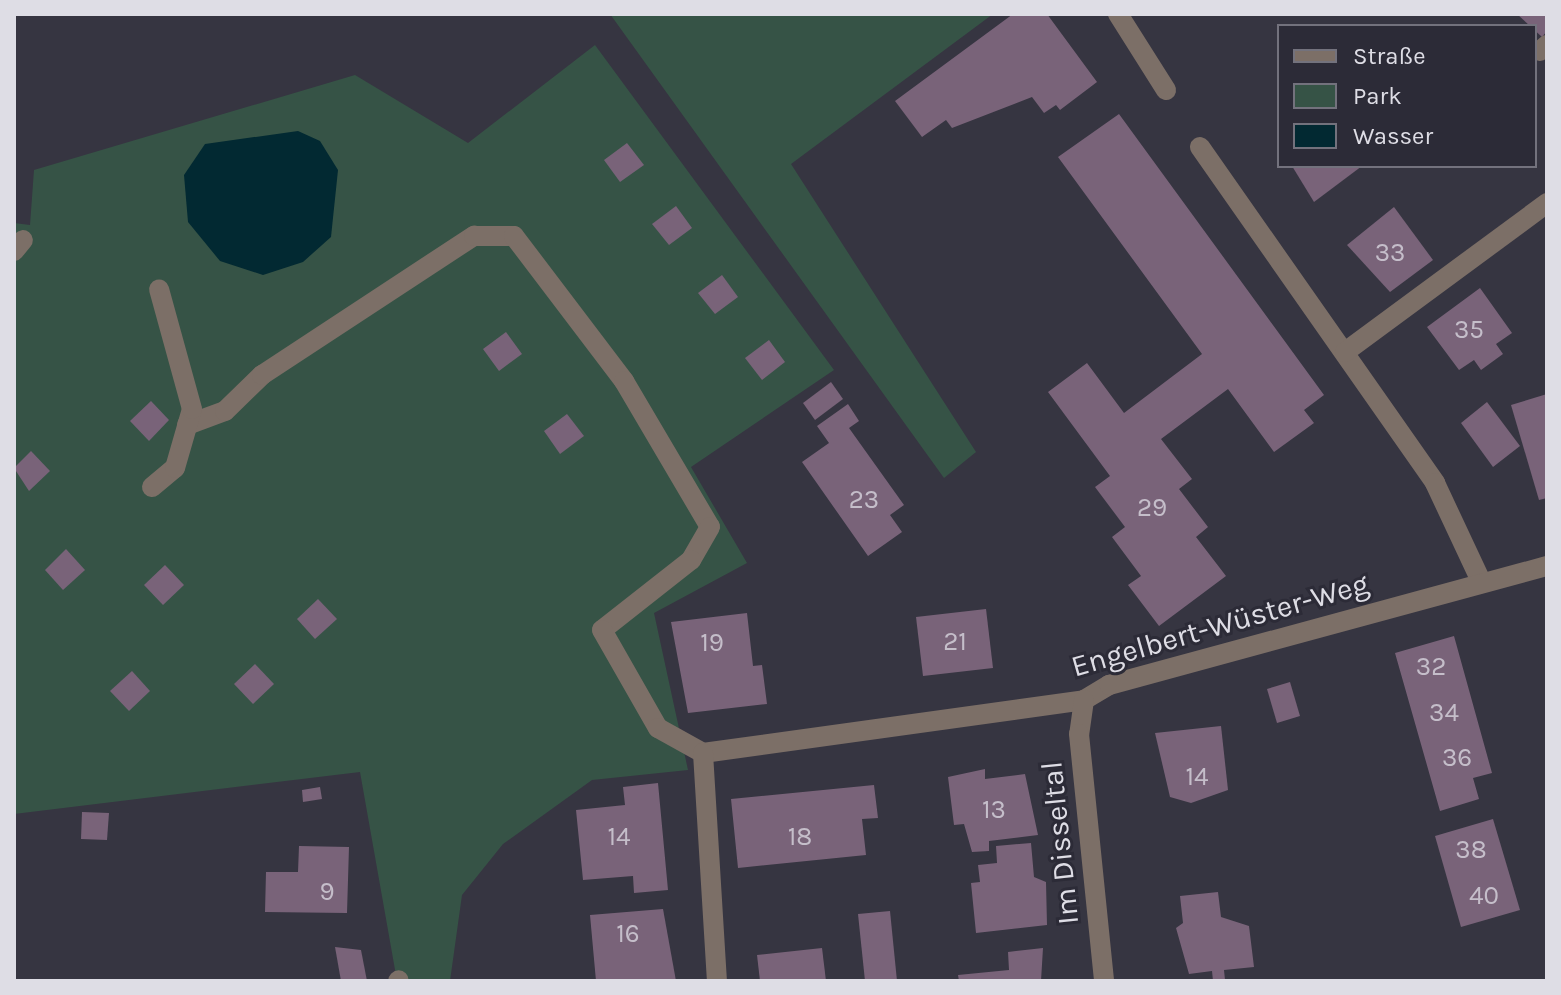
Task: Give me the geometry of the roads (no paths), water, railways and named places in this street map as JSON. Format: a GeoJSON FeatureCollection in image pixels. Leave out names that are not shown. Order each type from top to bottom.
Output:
{"type":"FeatureCollection","features":[{"type":"Feature","properties":{"kind":"street"},"geometry":{"type":"LineString","coordinates":[[1118,14],[1166,90]]}},
{"type":"Feature","properties":{"kind":"street"},"geometry":{"type":"LineString","coordinates":[[1200,147],[1435,483],[1481,581]]}},
{"type":"Feature","properties":{"kind":"street"},"geometry":{"type":"LineString","coordinates":[[1345,352],[1547,203]]}},
{"type":"Feature","properties":{"kind":"street"},"geometry":{"type":"LineString","coordinates":[[187,425],[225,411],[262,375],[474,236],[514,236],[624,381],[710,527],[691,560],[602,630],[658,728],[695,751],[717,981]]}},
{"type":"Feature","properties":{"kind":"street"},"geometry":{"type":"LineString","coordinates":[[152,487],[175,468],[192,409],[159,289]]}},
{"type":"Feature","properties":{"kind":"street","name":"Engelbert-Wüster-Weg"},"geometry":{"type":"LineString","coordinates":[[695,751],[1084,700],[1109,685],[1481,581],[1539,568]]}},
{"type":"Feature","properties":{"kind":"street","name":"Im Disseltal"},"geometry":{"type":"LineString","coordinates":[[1084,700],[1079,734],[1104,981]]}},
{"type":"Feature","properties":{"kind":"water"},"geometry":{"type":"Polygon","coordinates":[[[298,131],[320,141],[338,170],[331,237],[303,262],[263,275],[220,261],[188,222],[184,175],[205,144],[298,131]]]}}]}
